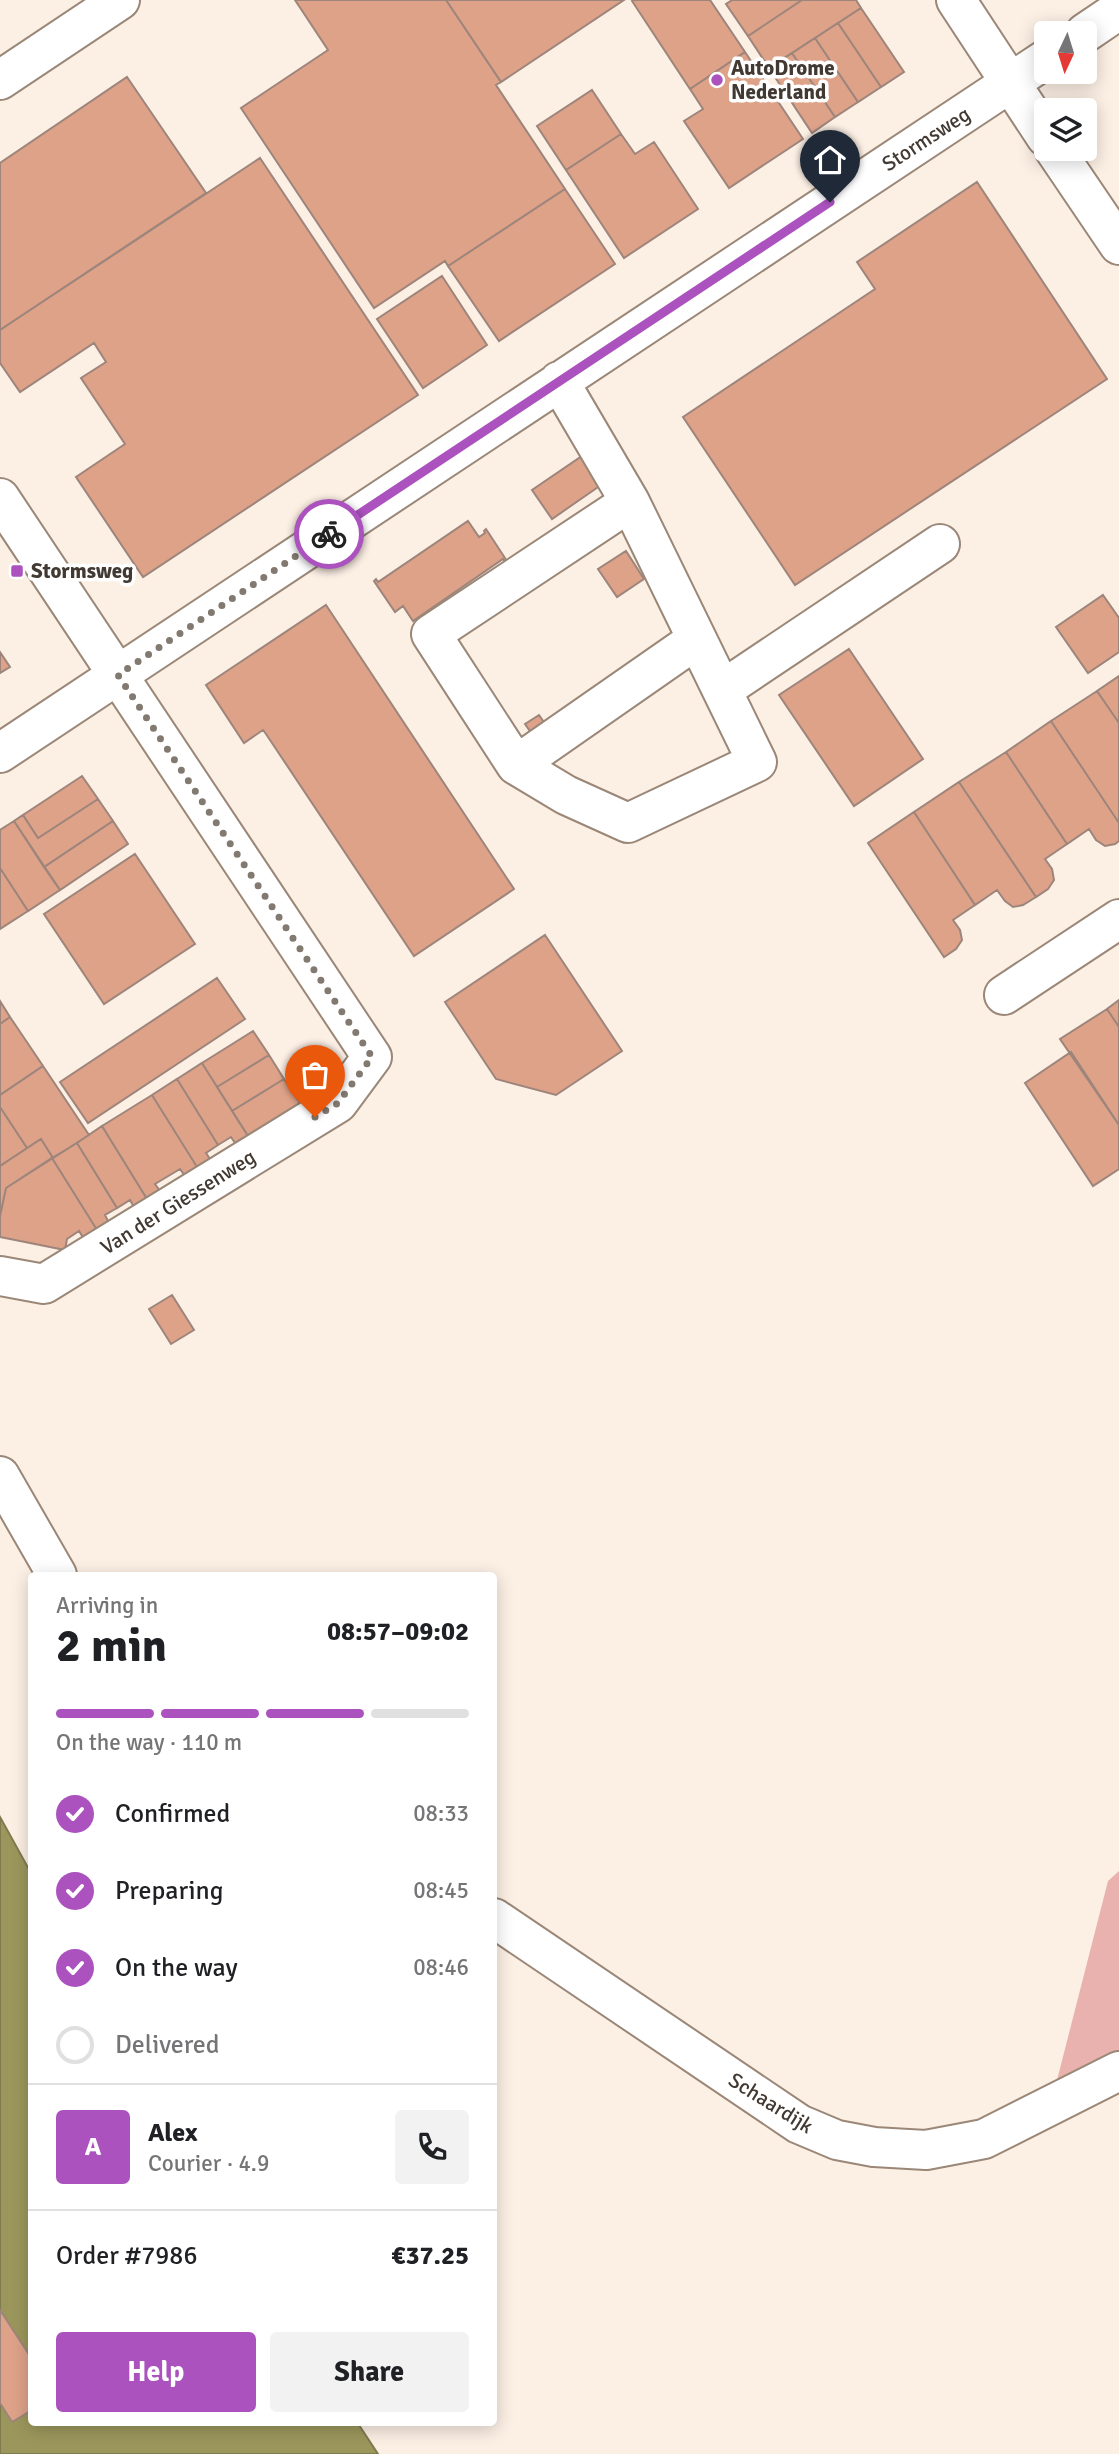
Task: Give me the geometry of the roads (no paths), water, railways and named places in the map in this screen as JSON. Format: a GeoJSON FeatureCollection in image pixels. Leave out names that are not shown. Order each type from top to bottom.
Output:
{"type":"FeatureCollection","features":[{"type":"Feature","properties":{"kind":"street"},"geometry":{"type":"LineString","coordinates":[[0,80],[120,0]]}},
{"type":"Feature","properties":{"kind":"street"},"geometry":{"type":"LineString","coordinates":[[956,0],[1034,119]]}},
{"type":"Feature","properties":{"kind":"street"},"geometry":{"type":"LineString","coordinates":[[1097,25],[1119,10]]}},
{"type":"Feature","properties":{"kind":"street","name":"Stormsweg"},"geometry":{"type":"LineString","coordinates":[[0,753],[1034,67]]}},
{"type":"Feature","properties":{"kind":"street"},"geometry":{"type":"LineString","coordinates":[[1063,161],[1119,245]]}},
{"type":"Feature","properties":{"kind":"street"},"geometry":{"type":"LineString","coordinates":[[559,381],[630,502],[757,762],[628,824],[566,794],[516,765],[431,634],[630,502]]}},
{"type":"Feature","properties":{"kind":"street","name":"Van der Giessenweg"},"geometry":{"type":"LineString","coordinates":[[0,498],[372,1057],[338,1103],[44,1284],[0,1276]]}},
{"type":"Feature","properties":{"kind":"street"},"geometry":{"type":"LineString","coordinates":[[722,690],[940,544]]}},
{"type":"Feature","properties":{"kind":"street"},"geometry":{"type":"LineString","coordinates":[[516,765],[697,639]]}},
{"type":"Feature","properties":{"kind":"street"},"geometry":{"type":"LineString","coordinates":[[1004,995],[1119,919]]}},
{"type":"Feature","properties":{"kind":"street"},"geometry":{"type":"LineString","coordinates":[[0,1476],[55,1572]]}},
{"type":"Feature","properties":{"kind":"street","name":"Schaardijk"},"geometry":{"type":"LineString","coordinates":[[497,1920],[799,2124],[837,2140],[874,2147],[926,2150],[984,2140],[1119,2071]]}},
{"type":"Feature","properties":{"kind":"place","name":"AutoDrome Nederland"},"geometry":{"type":"Point","coordinates":[717,80]}},
{"type":"Feature","properties":{"kind":"place","name":"Stormsweg"},"geometry":{"type":"Point","coordinates":[17,571]}}]}
